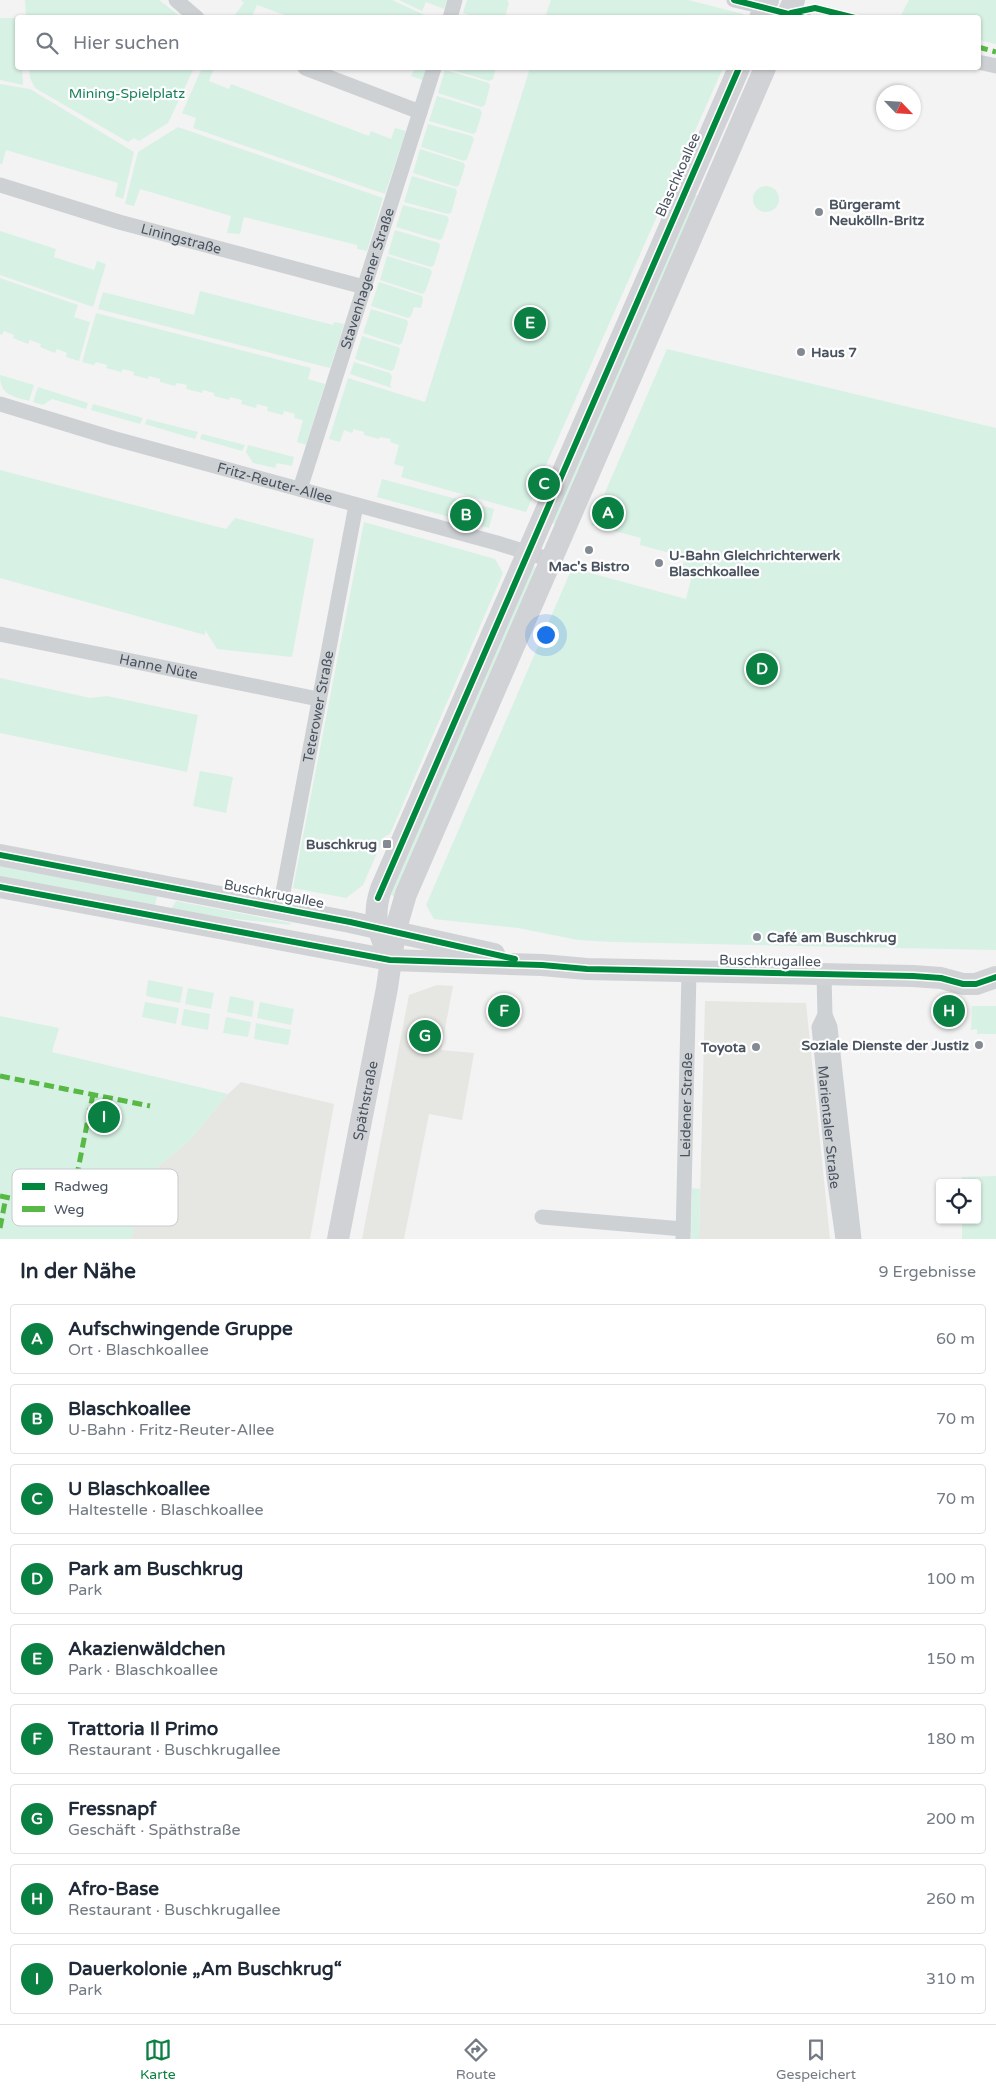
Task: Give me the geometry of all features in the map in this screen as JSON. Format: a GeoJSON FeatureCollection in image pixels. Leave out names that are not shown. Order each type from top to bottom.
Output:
{"type":"FeatureCollection","features":[{"type":"Feature","properties":{"kind":"main road","name":"Blaschkoallee"},"geometry":{"type":"LineString","coordinates":[[386,930],[376,908],[381,889],[738,70]]}},
{"type":"Feature","properties":{"kind":"main road"},"geometry":{"type":"LineString","coordinates":[[386,930],[403,900],[764,70]]}},
{"type":"Feature","properties":{"kind":"main road","name":"Buschkrugallee"},"geometry":{"type":"LineString","coordinates":[[0,855],[280,908],[542,965]]}},
{"type":"Feature","properties":{"kind":"main road","name":"Buschkrugallee"},"geometry":{"type":"LineString","coordinates":[[0,886],[390,960],[542,965],[587,969],[941,978],[963,984],[976,984],[996,976]]}},
{"type":"Feature","properties":{"kind":"main road"},"geometry":{"type":"LineString","coordinates":[[163,918],[169,887]]}},
{"type":"Feature","properties":{"kind":"main road","name":"Späthstraße"},"geometry":{"type":"LineString","coordinates":[[338,1239],[390,960],[386,930]]}},
{"type":"Feature","properties":{"kind":"street"},"geometry":{"type":"LineString","coordinates":[[176,0],[194,15]]}},
{"type":"Feature","properties":{"kind":"street"},"geometry":{"type":"LineString","coordinates":[[451,15],[456,0]]}},
{"type":"Feature","properties":{"kind":"street"},"geometry":{"type":"LineString","coordinates":[[734,0],[765,8]]}},
{"type":"Feature","properties":{"kind":"street"},"geometry":{"type":"LineString","coordinates":[[981,63],[996,66]]}},
{"type":"Feature","properties":{"kind":"street"},"geometry":{"type":"LineString","coordinates":[[311,70],[420,112]]}},
{"type":"Feature","properties":{"kind":"street","name":"Stavenhagener Straße"},"geometry":{"type":"LineString","coordinates":[[300,489],[433,70]]}},
{"type":"Feature","properties":{"kind":"street","name":"Liningstraße"},"geometry":{"type":"LineString","coordinates":[[0,185],[119,222],[364,287]]}},
{"type":"Feature","properties":{"kind":"street","name":"Fritz-Reuter-Allee"},"geometry":{"type":"LineString","coordinates":[[0,404],[112,438],[551,560]]}},
{"type":"Feature","properties":{"kind":"street","name":"Teterower Straße"},"geometry":{"type":"LineString","coordinates":[[280,908],[356,505]]}},
{"type":"Feature","properties":{"kind":"street","name":"Hanne Nüte"},"geometry":{"type":"LineString","coordinates":[[0,634],[318,699]]}},
{"type":"Feature","properties":{"kind":"street","name":"Leidener Straße"},"geometry":{"type":"LineString","coordinates":[[683,1234],[689,972]]}},
{"type":"Feature","properties":{"kind":"street","name":"Marientaler Straße"},"geometry":{"type":"LineString","coordinates":[[824,975],[825,1015],[830,1027],[854,1239]]}},
{"type":"Feature","properties":{"kind":"street","name":"Marientaler Straße"},"geometry":{"type":"LineString","coordinates":[[825,1015],[819,1028],[833,1172],[843,1239]]}},
{"type":"Feature","properties":{"kind":"street"},"geometry":{"type":"LineString","coordinates":[[542,1217],[683,1234]]}},
{"type":"Feature","properties":{"kind":"shaded area"},"geometry":{"type":"Polygon","coordinates":[[[437,985],[453,986],[441,1050],[474,1053],[462,1120],[429,1114],[404,1239],[362,1239],[409,995],[437,985]]]}},
{"type":"Feature","properties":{"kind":"shaded area"},"geometry":{"type":"Polygon","coordinates":[[[705,1001],[806,1003],[830,1239],[699,1239],[705,1001]]]}},
{"type":"Feature","properties":{"kind":"shaded area"},"geometry":{"type":"Polygon","coordinates":[[[241,1082],[334,1104],[310,1239],[131,1239],[134,1226],[178,1226],[178,1169],[155,1169],[189,1141],[228,1094],[241,1082]]]}},
{"type":"Feature","properties":{"kind":"green space"},"geometry":{"type":"Polygon","coordinates":[[[25,0],[159,0],[178,15],[26,15],[25,0]]]}},
{"type":"Feature","properties":{"kind":"green space"},"geometry":{"type":"Polygon","coordinates":[[[241,0],[392,0],[425,15],[284,15],[257,5],[253,15],[235,15],[244,3],[241,0]]]}},
{"type":"Feature","properties":{"kind":"green space"},"geometry":{"type":"Polygon","coordinates":[[[399,0],[447,0],[444,9],[426,2],[422,11],[399,0]]]}},
{"type":"Feature","properties":{"kind":"green space"},"geometry":{"type":"Polygon","coordinates":[[[467,0],[507,0],[509,3],[506,15],[470,15],[463,13],[467,0]]]}},
{"type":"Feature","properties":{"kind":"green space"},"geometry":{"type":"Polygon","coordinates":[[[551,0],[688,0],[744,15],[546,15],[551,0]]]}},
{"type":"Feature","properties":{"kind":"green space"},"geometry":{"type":"Polygon","coordinates":[[[909,0],[996,0],[996,44],[981,40],[981,15],[901,15],[909,0]]]}},
{"type":"Feature","properties":{"kind":"green space"},"geometry":{"type":"Polygon","coordinates":[[[0,18],[15,18],[15,70],[22,70],[23,85],[0,80],[0,18]]]}},
{"type":"Feature","properties":{"kind":"green space","name":"Mining-Spielplatz"},"geometry":{"type":"Polygon","coordinates":[[[29,70],[193,70],[168,123],[139,141],[134,138],[128,142],[35,88],[30,78],[29,70]]]}},
{"type":"Feature","properties":{"kind":"green space"},"geometry":{"type":"Polygon","coordinates":[[[201,70],[213,70],[209,81],[229,89],[231,84],[369,136],[371,131],[391,139],[395,128],[406,131],[385,194],[193,128],[196,118],[182,113],[201,70]]]}},
{"type":"Feature","properties":{"kind":"green space"},"geometry":{"type":"Polygon","coordinates":[[[414,70],[426,70],[423,80],[411,76],[414,70]]]}},
{"type":"Feature","properties":{"kind":"green space"},"geometry":{"type":"Polygon","coordinates":[[[445,70],[489,83],[490,86],[485,105],[481,107],[438,93],[445,70]]]}},
{"type":"Feature","properties":{"kind":"green space"},"geometry":{"type":"Polygon","coordinates":[[[453,70],[495,70],[493,79],[489,81],[453,70]]]}},
{"type":"Feature","properties":{"kind":"green space"},"geometry":{"type":"Polygon","coordinates":[[[529,70],[722,70],[544,470],[540,469],[536,476],[541,479],[526,512],[401,477],[404,467],[394,464],[399,445],[390,442],[391,439],[380,437],[379,439],[364,435],[364,432],[354,429],[352,433],[344,430],[340,442],[329,439],[348,378],[425,402],[529,70]]]}},
{"type":"Feature","properties":{"kind":"green space"},"geometry":{"type":"Polygon","coordinates":[[[0,84],[30,89],[134,152],[123,199],[115,196],[118,183],[6,150],[2,164],[0,164],[0,84]]]}},
{"type":"Feature","properties":{"kind":"green space"},"geometry":{"type":"Polygon","coordinates":[[[437,96],[480,109],[482,113],[476,132],[473,134],[429,121],[437,96]]]}},
{"type":"Feature","properties":{"kind":"green space"},"geometry":{"type":"Polygon","coordinates":[[[428,124],[472,136],[474,139],[467,159],[464,161],[421,147],[428,124]]]}},
{"type":"Feature","properties":{"kind":"green space"},"geometry":{"type":"Polygon","coordinates":[[[178,127],[383,198],[367,251],[357,249],[357,245],[244,217],[240,234],[227,233],[231,216],[140,189],[134,206],[125,204],[138,152],[178,127]]]}},
{"type":"Feature","properties":{"kind":"green space"},"geometry":{"type":"Polygon","coordinates":[[[420,149],[464,163],[465,166],[459,185],[456,187],[413,173],[420,149]]]}},
{"type":"Feature","properties":{"kind":"green space"},"geometry":{"type":"Polygon","coordinates":[[[412,176],[456,189],[457,192],[451,213],[448,214],[404,202],[412,176]]]}},
{"type":"Feature","properties":{"kind":"green space"},"geometry":{"type":"Polygon","coordinates":[[[766,186],[775,190],[779,199],[775,208],[766,212],[757,208],[753,199],[757,190],[766,186]]]}},
{"type":"Feature","properties":{"kind":"green space"},"geometry":{"type":"Polygon","coordinates":[[[692,193],[701,197],[559,525],[548,522],[692,193]]]}},
{"type":"Feature","properties":{"kind":"green space"},"geometry":{"type":"Polygon","coordinates":[[[403,205],[447,216],[449,219],[442,239],[439,240],[396,227],[403,205]]]}},
{"type":"Feature","properties":{"kind":"green space"},"geometry":{"type":"Polygon","coordinates":[[[395,230],[439,243],[440,246],[434,265],[431,267],[388,254],[395,230]]]}},
{"type":"Feature","properties":{"kind":"green space"},"geometry":{"type":"Polygon","coordinates":[[[0,231],[56,249],[54,257],[94,270],[97,261],[106,264],[93,307],[0,275],[0,231]]]}},
{"type":"Feature","properties":{"kind":"green space"},"geometry":{"type":"Polygon","coordinates":[[[387,256],[430,269],[432,272],[425,292],[422,294],[380,280],[387,256]]]}},
{"type":"Feature","properties":{"kind":"green space"},"geometry":{"type":"Polygon","coordinates":[[[0,278],[78,305],[74,317],[90,322],[79,361],[66,357],[67,353],[57,349],[55,353],[40,347],[41,344],[30,340],[28,344],[13,338],[14,335],[4,331],[2,335],[0,334],[0,278]]]}},
{"type":"Feature","properties":{"kind":"green space"},"geometry":{"type":"Polygon","coordinates":[[[379,282],[422,296],[421,308],[414,307],[411,316],[408,318],[371,306],[379,282]]]}},
{"type":"Feature","properties":{"kind":"green space"},"geometry":{"type":"Polygon","coordinates":[[[200,291],[333,325],[334,322],[344,324],[330,368],[98,309],[103,292],[194,315],[200,291]]]}},
{"type":"Feature","properties":{"kind":"green space"},"geometry":{"type":"Polygon","coordinates":[[[371,309],[407,320],[408,323],[402,343],[399,345],[363,333],[371,309]]]}},
{"type":"Feature","properties":{"kind":"green space"},"geometry":{"type":"Polygon","coordinates":[[[96,313],[311,368],[308,379],[325,384],[306,445],[297,442],[303,420],[294,418],[295,414],[284,411],[283,415],[267,411],[268,407],[257,404],[256,408],[241,404],[242,400],[230,397],[229,400],[214,396],[214,393],[203,390],[202,393],[186,389],[187,385],[177,383],[175,386],[160,382],[160,379],[149,376],[148,379],[133,375],[134,372],[123,369],[121,372],[106,368],[107,365],[96,362],[94,365],[82,362],[96,313]]]}},
{"type":"Feature","properties":{"kind":"green space"},"geometry":{"type":"Polygon","coordinates":[[[362,336],[400,349],[394,369],[391,371],[355,359],[362,336]]]}},
{"type":"Feature","properties":{"kind":"green space"},"geometry":{"type":"Polygon","coordinates":[[[667,349],[996,428],[996,950],[578,940],[518,928],[434,919],[426,905],[572,568],[686,599],[692,575],[681,572],[685,557],[640,545],[641,538],[591,525],[667,349]]]}},
{"type":"Feature","properties":{"kind":"green space"},"geometry":{"type":"Polygon","coordinates":[[[354,362],[390,373],[392,377],[390,385],[392,388],[350,374],[354,362]]]}},
{"type":"Feature","properties":{"kind":"green space"},"geometry":{"type":"Polygon","coordinates":[[[0,375],[34,385],[29,401],[8,394],[2,387],[0,375]]]}},
{"type":"Feature","properties":{"kind":"green space"},"geometry":{"type":"Polygon","coordinates":[[[38,387],[88,403],[86,409],[52,399],[43,405],[33,402],[38,387]]]}},
{"type":"Feature","properties":{"kind":"green space"},"geometry":{"type":"Polygon","coordinates":[[[93,404],[143,418],[140,424],[91,410],[93,404]]]}},
{"type":"Feature","properties":{"kind":"green space"},"geometry":{"type":"Polygon","coordinates":[[[147,419],[198,432],[195,439],[145,424],[147,419]]]}},
{"type":"Feature","properties":{"kind":"green space"},"geometry":{"type":"Polygon","coordinates":[[[202,434],[245,445],[242,451],[200,439],[202,434]]]}},
{"type":"Feature","properties":{"kind":"green space"},"geometry":{"type":"Polygon","coordinates":[[[248,445],[294,457],[292,466],[277,463],[275,468],[253,463],[246,452],[248,445]]]}},
{"type":"Feature","properties":{"kind":"green space"},"geometry":{"type":"Polygon","coordinates":[[[0,470],[226,529],[235,518],[314,539],[292,657],[217,649],[205,630],[205,635],[0,578],[0,470]]]}},
{"type":"Feature","properties":{"kind":"green space"},"geometry":{"type":"Polygon","coordinates":[[[382,479],[494,509],[489,528],[377,497],[382,479]]]}},
{"type":"Feature","properties":{"kind":"green space"},"geometry":{"type":"Polygon","coordinates":[[[364,522],[495,559],[503,573],[390,834],[384,837],[363,885],[346,898],[293,888],[364,522]]]}},
{"type":"Feature","properties":{"kind":"green space"},"geometry":{"type":"Polygon","coordinates":[[[533,566],[538,569],[395,897],[391,895],[391,892],[533,566]]]}},
{"type":"Feature","properties":{"kind":"green space"},"geometry":{"type":"Polygon","coordinates":[[[0,678],[90,698],[107,696],[198,715],[187,772],[0,733],[0,678]]]}},
{"type":"Feature","properties":{"kind":"green space"},"geometry":{"type":"Polygon","coordinates":[[[200,771],[233,777],[226,813],[193,806],[200,771]]]}},
{"type":"Feature","properties":{"kind":"green space"},"geometry":{"type":"Polygon","coordinates":[[[0,864],[157,896],[154,911],[0,882],[0,864]]]}},
{"type":"Feature","properties":{"kind":"green space"},"geometry":{"type":"Polygon","coordinates":[[[176,901],[291,923],[290,925],[226,918],[171,909],[176,901]]]}},
{"type":"Feature","properties":{"kind":"green space"},"geometry":{"type":"Polygon","coordinates":[[[148,980],[183,987],[180,1003],[146,996],[148,980]]]}},
{"type":"Feature","properties":{"kind":"green space"},"geometry":{"type":"Polygon","coordinates":[[[188,988],[214,993],[211,1009],[185,1004],[188,988]]]}},
{"type":"Feature","properties":{"kind":"green space"},"geometry":{"type":"Polygon","coordinates":[[[230,996],[254,1001],[252,1017],[227,1012],[230,996]]]}},
{"type":"Feature","properties":{"kind":"green space"},"geometry":{"type":"Polygon","coordinates":[[[145,1002],[179,1008],[176,1024],[142,1017],[145,1002]]]}},
{"type":"Feature","properties":{"kind":"green space"},"geometry":{"type":"Polygon","coordinates":[[[260,1002],[294,1009],[291,1025],[257,1018],[260,1002]]]}},
{"type":"Feature","properties":{"kind":"green space"},"geometry":{"type":"Polygon","coordinates":[[[972,1006],[996,1006],[996,1034],[977,1034],[977,1029],[971,1030],[972,1006]]]}},
{"type":"Feature","properties":{"kind":"green space"},"geometry":{"type":"Polygon","coordinates":[[[184,1009],[210,1014],[208,1030],[181,1025],[184,1009]]]}},
{"type":"Feature","properties":{"kind":"green space"},"geometry":{"type":"Polygon","coordinates":[[[0,1016],[59,1028],[52,1052],[228,1094],[189,1141],[155,1169],[12,1169],[12,1226],[134,1226],[131,1239],[0,1239],[0,1016]]]}},
{"type":"Feature","properties":{"kind":"green space"},"geometry":{"type":"Polygon","coordinates":[[[226,1017],[251,1022],[248,1037],[223,1033],[226,1017]]]}},
{"type":"Feature","properties":{"kind":"green space"},"geometry":{"type":"Polygon","coordinates":[[[256,1023],[291,1030],[288,1045],[254,1039],[256,1023]]]}},
{"type":"Feature","properties":{"kind":"green space"},"geometry":{"type":"Polygon","coordinates":[[[996,1176],[996,1239],[962,1239],[962,1224],[981,1224],[981,1179],[962,1179],[962,1177],[996,1176]]]}},
{"type":"Feature","properties":{"kind":"green space"},"geometry":{"type":"Polygon","coordinates":[[[692,1188],[700,1189],[699,1239],[691,1239],[692,1188]]]}},
{"type":"Feature","properties":{"kind":"marked path"},"geometry":{"type":"LineString","coordinates":[[981,48],[996,52]]}},
{"type":"Feature","properties":{"kind":"marked path"},"geometry":{"type":"LineString","coordinates":[[0,1076],[150,1106]]}},
{"type":"Feature","properties":{"kind":"marked path"},"geometry":{"type":"LineString","coordinates":[[78,1169],[93,1094]]}},
{"type":"Feature","properties":{"kind":"marked path"},"geometry":{"type":"LineString","coordinates":[[0,1196],[12,1198]]}},
{"type":"Feature","properties":{"kind":"marked path"},"geometry":{"type":"LineString","coordinates":[[0,1228],[6,1197]]}},
{"type":"Feature","properties":{"kind":"cycle path"},"geometry":{"type":"LineString","coordinates":[[734,0],[792,15]]}},
{"type":"Feature","properties":{"kind":"cycle path"},"geometry":{"type":"LineString","coordinates":[[791,13],[815,8],[843,15]]}},
{"type":"Feature","properties":{"kind":"cycle path"},"geometry":{"type":"LineString","coordinates":[[378,898],[738,70]]}},
{"type":"Feature","properties":{"kind":"cycle path"},"geometry":{"type":"LineString","coordinates":[[0,855],[350,922],[515,959]]}},
{"type":"Feature","properties":{"kind":"cycle path"},"geometry":{"type":"LineString","coordinates":[[0,887],[390,960],[542,965],[587,969],[913,976],[941,978],[963,984],[976,984],[996,977]]}},
{"type":"Feature","properties":{"kind":"place","name":"Bürgeramt Neukölln-Britz"},"geometry":{"type":"Point","coordinates":[819,212]}},
{"type":"Feature","properties":{"kind":"place","name":"Akazienwäldchen"},"geometry":{"type":"Point","coordinates":[530,323]}},
{"type":"Feature","properties":{"kind":"place","name":"Haus 7"},"geometry":{"type":"Point","coordinates":[801,352]}},
{"type":"Feature","properties":{"kind":"place","name":"U Blaschkoallee"},"geometry":{"type":"Point","coordinates":[544,484]}},
{"type":"Feature","properties":{"kind":"place","name":"Aufschwingende Gruppe"},"geometry":{"type":"Point","coordinates":[608,513]}},
{"type":"Feature","properties":{"kind":"place","name":"Blaschkoallee"},"geometry":{"type":"Point","coordinates":[466,515]}},
{"type":"Feature","properties":{"kind":"place","name":"Mac's Bistro"},"geometry":{"type":"Point","coordinates":[589,550]}},
{"type":"Feature","properties":{"kind":"place","name":"U-Bahn Gleichrichterwerk Blaschkoallee"},"geometry":{"type":"Point","coordinates":[659,563]}},
{"type":"Feature","properties":{"kind":"place","name":"Park am Buschkrug"},"geometry":{"type":"Point","coordinates":[762,669]}},
{"type":"Feature","properties":{"kind":"place","name":"Buschkrug"},"geometry":{"type":"Point","coordinates":[387,844]}},
{"type":"Feature","properties":{"kind":"place","name":"Café am Buschkrug"},"geometry":{"type":"Point","coordinates":[757,937]}},
{"type":"Feature","properties":{"kind":"place","name":"Trattoria Il Primo"},"geometry":{"type":"Point","coordinates":[504,1011]}},
{"type":"Feature","properties":{"kind":"place","name":"Afro-Base"},"geometry":{"type":"Point","coordinates":[949,1011]}},
{"type":"Feature","properties":{"kind":"place","name":"Fressnapf"},"geometry":{"type":"Point","coordinates":[425,1036]}},
{"type":"Feature","properties":{"kind":"place","name":"Soziale Dienste der Justiz"},"geometry":{"type":"Point","coordinates":[979,1045]}},
{"type":"Feature","properties":{"kind":"place","name":"Toyota"},"geometry":{"type":"Point","coordinates":[756,1047]}},
{"type":"Feature","properties":{"kind":"place","name":"Dauerkolonie „Am Buschkrug“"},"geometry":{"type":"Point","coordinates":[104,1117]}}]}
